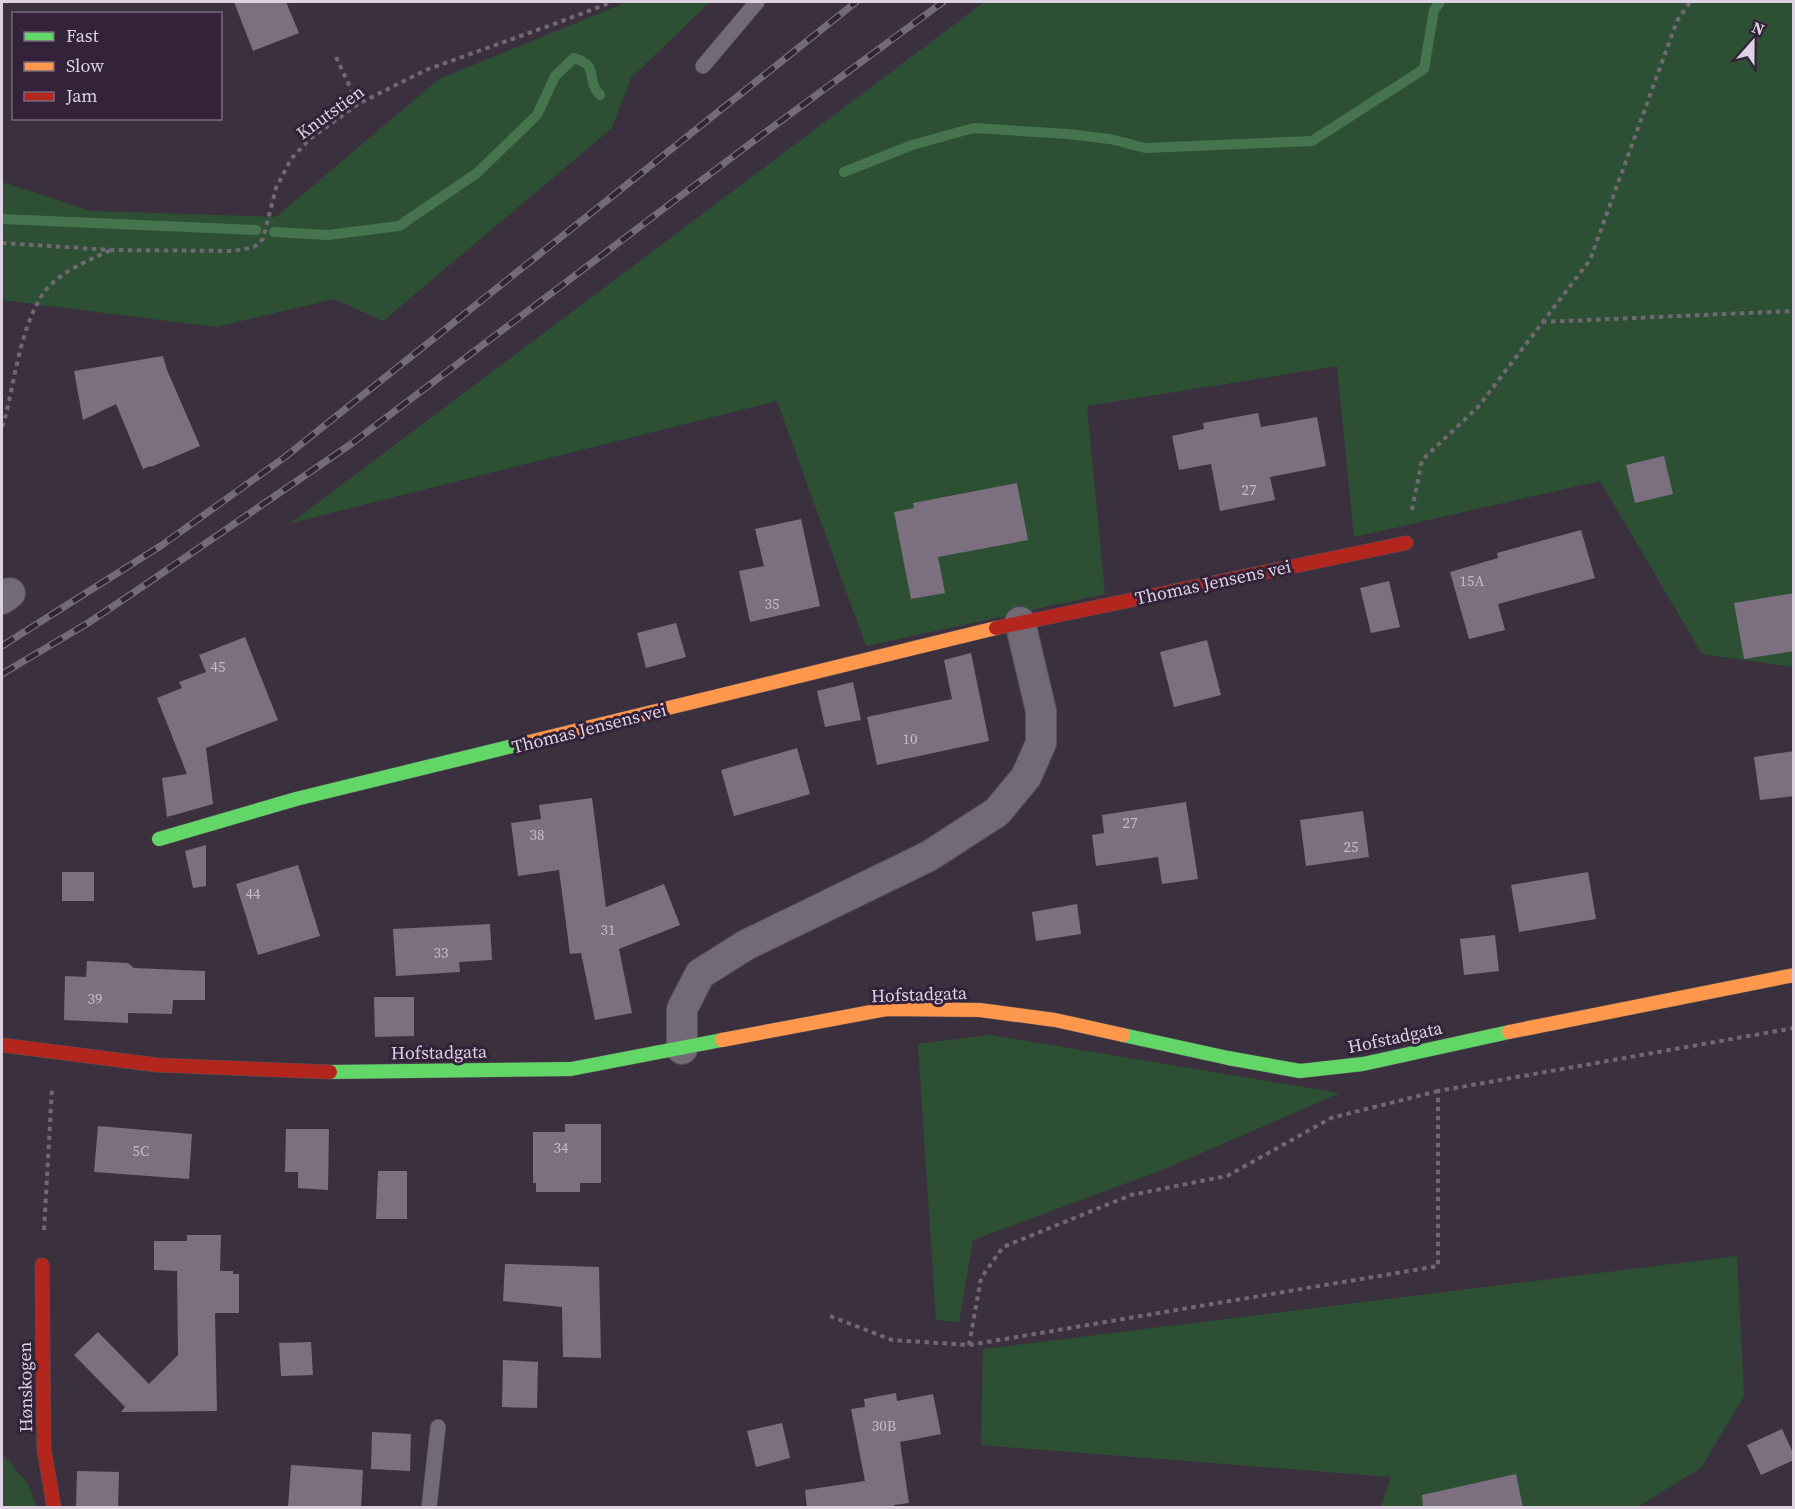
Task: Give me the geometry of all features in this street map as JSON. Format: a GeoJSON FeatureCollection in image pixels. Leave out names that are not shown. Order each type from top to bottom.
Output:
{"type":"FeatureCollection","features":[{"type":"Feature","properties":{"kind":"street","name":"Thomas Jensens vei"},"geometry":{"type":"LineString","coordinates":[[159,839],[296,800],[1020,622],[1406,543]]}},
{"type":"Feature","properties":{"kind":"street"},"geometry":{"type":"LineString","coordinates":[[681,1049],[682,1009],[700,974],[746,945],[929,856],[997,812],[1026,777],[1041,743],[1041,711],[1020,622]]}},
{"type":"Feature","properties":{"kind":"street","name":"Hofstadgata"},"geometry":{"type":"LineString","coordinates":[[2,1045],[157,1065],[317,1072],[571,1069],[887,1009],[980,1010],[1055,1020],[1228,1058],[1300,1071],[1363,1064],[1476,1038],[1794,975]]}},
{"type":"Feature","properties":{"kind":"street","name":"Hønskogen"},"geometry":{"type":"LineString","coordinates":[[42,1265],[44,1449],[54,1508]]}},
{"type":"Feature","properties":{"kind":"lane"},"geometry":{"type":"LineString","coordinates":[[703,66],[757,2]]}},
{"type":"Feature","properties":{"kind":"lane"},"geometry":{"type":"LineString","coordinates":[[429,1508],[438,1427]]}},
{"type":"Feature","properties":{"kind":"path","name":"Knutstien"},"geometry":{"type":"LineString","coordinates":[[2,243],[112,250],[234,251],[254,247],[263,239],[276,188],[291,159],[310,139],[358,104],[426,70],[612,2]]}},
{"type":"Feature","properties":{"kind":"path"},"geometry":{"type":"LineString","coordinates":[[1406,543],[1422,460],[1478,406],[1590,260],[1677,21],[1690,2]]}},
{"type":"Feature","properties":{"kind":"path"},"geometry":{"type":"LineString","coordinates":[[336,57],[358,104]]}},
{"type":"Feature","properties":{"kind":"path"},"geometry":{"type":"LineString","coordinates":[[2,427],[24,338],[33,314],[46,290],[75,267],[112,250]]}},
{"type":"Feature","properties":{"kind":"path"},"geometry":{"type":"LineString","coordinates":[[1542,322],[1794,311]]}},
{"type":"Feature","properties":{"kind":"path"},"geometry":{"type":"LineString","coordinates":[[969,1345],[981,1278],[1003,1247],[1131,1196],[1227,1176],[1330,1118],[1438,1091],[1794,1028]]}},
{"type":"Feature","properties":{"kind":"path"},"geometry":{"type":"LineString","coordinates":[[42,1265],[54,1051]]}},
{"type":"Feature","properties":{"kind":"path"},"geometry":{"type":"LineString","coordinates":[[830,1316],[892,1340],[969,1345],[1438,1266],[1438,1091]]}},
{"type":"Feature","properties":{"kind":"green space"},"geometry":{"type":"Polygon","coordinates":[[[627,2],[710,2],[631,78],[612,128],[383,321],[334,299],[216,327],[2,300],[2,182],[90,211],[276,217],[439,79],[627,2]]]}},
{"type":"Feature","properties":{"kind":"green space"},"geometry":{"type":"Polygon","coordinates":[[[984,2],[1793,2],[1793,667],[1702,654],[1600,481],[1354,537],[1337,366],[1087,406],[1105,594],[866,646],[777,401],[291,523],[984,2]]]}},
{"type":"Feature","properties":{"kind":"green space"},"geometry":{"type":"Polygon","coordinates":[[[990,1035],[1340,1093],[1162,1170],[973,1240],[959,1322],[936,1320],[918,1044],[990,1035]]]}},
{"type":"Feature","properties":{"kind":"green space"},"geometry":{"type":"Polygon","coordinates":[[[1737,1256],[1744,1396],[1701,1468],[1637,1507],[1381,1507],[1391,1477],[981,1445],[983,1349],[1737,1256]]]}},
{"type":"Feature","properties":{"kind":"green space"},"geometry":{"type":"Polygon","coordinates":[[[2,1453],[27,1483],[37,1507],[2,1507],[2,1453]]]}},
{"type":"Feature","properties":{"kind":"building"},"geometry":{"type":"Polygon","coordinates":[[[234,2],[286,2],[299,33],[253,51],[234,2]]]}},
{"type":"Feature","properties":{"kind":"building"},"geometry":{"type":"Polygon","coordinates":[[[163,356],[200,446],[143,469],[116,404],[83,420],[74,371],[163,356]]]}},
{"type":"Feature","properties":{"kind":"building"},"geometry":{"type":"Polygon","coordinates":[[[1258,413],[1261,427],[1317,417],[1326,466],[1270,477],[1275,500],[1220,511],[1211,464],[1179,470],[1172,436],[1204,429],[1203,423],[1258,413]]]}},
{"type":"Feature","properties":{"kind":"building"},"geometry":{"type":"Polygon","coordinates":[[[1664,456],[1673,494],[1635,503],[1626,465],[1664,456]]]}},
{"type":"Feature","properties":{"kind":"building"},"geometry":{"type":"Polygon","coordinates":[[[1017,483],[1028,540],[938,557],[945,593],[911,599],[894,512],[914,508],[913,503],[1017,483]]]}},
{"type":"Feature","properties":{"kind":"building"},"geometry":{"type":"Polygon","coordinates":[[[801,519],[820,606],[750,622],[739,571],[764,566],[755,529],[801,519]]]}},
{"type":"Feature","properties":{"kind":"building"},"geometry":{"type":"Polygon","coordinates":[[[1581,530],[1595,578],[1498,604],[1505,630],[1469,639],[1450,572],[1498,558],[1497,553],[1581,530]]]}},
{"type":"Feature","properties":{"kind":"building"},"geometry":{"type":"Polygon","coordinates":[[[1389,581],[1400,627],[1371,633],[1360,588],[1389,581]]]}},
{"type":"Feature","properties":{"kind":"building"},"geometry":{"type":"Polygon","coordinates":[[[1794,593],[1794,651],[1744,659],[1734,603],[1794,593]]]}},
{"type":"Feature","properties":{"kind":"building"},"geometry":{"type":"Polygon","coordinates":[[[676,623],[686,657],[646,668],[637,633],[676,623]]]}},
{"type":"Feature","properties":{"kind":"building"},"geometry":{"type":"Polygon","coordinates":[[[245,637],[278,720],[206,748],[213,804],[167,817],[162,778],[187,774],[157,698],[182,688],[179,682],[206,672],[199,655],[245,637]]]}},
{"type":"Feature","properties":{"kind":"building"},"geometry":{"type":"Polygon","coordinates":[[[1207,640],[1221,695],[1174,707],[1160,652],[1207,640]]]}},
{"type":"Feature","properties":{"kind":"building"},"geometry":{"type":"Polygon","coordinates":[[[971,653],[989,741],[877,765],[867,717],[952,699],[944,660],[971,653]]]}},
{"type":"Feature","properties":{"kind":"building"},"geometry":{"type":"Polygon","coordinates":[[[853,682],[861,720],[825,727],[817,691],[853,682]]]}},
{"type":"Feature","properties":{"kind":"building"},"geometry":{"type":"Polygon","coordinates":[[[797,748],[810,794],[734,816],[721,770],[797,748]]]}},
{"type":"Feature","properties":{"kind":"building"},"geometry":{"type":"Polygon","coordinates":[[[1794,751],[1794,796],[1760,800],[1754,757],[1794,751]]]}},
{"type":"Feature","properties":{"kind":"building"},"geometry":{"type":"Polygon","coordinates":[[[592,798],[606,907],[664,884],[680,925],[619,949],[632,1013],[595,1020],[581,953],[570,954],[559,870],[518,876],[511,823],[541,819],[539,805],[592,798]]]}},
{"type":"Feature","properties":{"kind":"building"},"geometry":{"type":"Polygon","coordinates":[[[1186,802],[1198,879],[1162,884],[1158,857],[1096,866],[1092,835],[1104,833],[1102,815],[1186,802]]]}},
{"type":"Feature","properties":{"kind":"building"},"geometry":{"type":"Polygon","coordinates":[[[1363,811],[1369,857],[1306,866],[1300,820],[1363,811]]]}},
{"type":"Feature","properties":{"kind":"building"},"geometry":{"type":"Polygon","coordinates":[[[206,845],[206,886],[193,888],[185,851],[206,845]]]}},
{"type":"Feature","properties":{"kind":"building"},"geometry":{"type":"Polygon","coordinates":[[[298,865],[320,936],[258,955],[236,884],[298,865]]]}},
{"type":"Feature","properties":{"kind":"building"},"geometry":{"type":"Polygon","coordinates":[[[62,872],[94,872],[94,901],[62,901],[62,872]]]}},
{"type":"Feature","properties":{"kind":"building"},"geometry":{"type":"Polygon","coordinates":[[[1588,872],[1596,919],[1519,932],[1511,885],[1588,872]]]}},
{"type":"Feature","properties":{"kind":"building"},"geometry":{"type":"Polygon","coordinates":[[[1077,904],[1081,934],[1036,941],[1032,912],[1077,904]]]}},
{"type":"Feature","properties":{"kind":"building"},"geometry":{"type":"Polygon","coordinates":[[[490,924],[492,960],[459,962],[460,972],[396,976],[393,929],[490,924]]]}},
{"type":"Feature","properties":{"kind":"building"},"geometry":{"type":"Polygon","coordinates":[[[1495,935],[1499,971],[1464,975],[1460,939],[1495,935]]]}},
{"type":"Feature","properties":{"kind":"building"},"geometry":{"type":"Polygon","coordinates":[[[87,961],[128,963],[134,968],[205,971],[205,1000],[173,1000],[172,1014],[128,1013],[128,1023],[64,1020],[65,976],[86,977],[87,961]]]}},
{"type":"Feature","properties":{"kind":"building"},"geometry":{"type":"Polygon","coordinates":[[[374,997],[414,997],[414,1036],[375,1037],[374,997]]]}},
{"type":"Feature","properties":{"kind":"building"},"geometry":{"type":"Polygon","coordinates":[[[565,1124],[601,1124],[601,1183],[580,1183],[580,1192],[536,1192],[536,1183],[533,1183],[533,1132],[565,1132],[565,1124]]]}},
{"type":"Feature","properties":{"kind":"building"},"geometry":{"type":"Polygon","coordinates":[[[98,1126],[192,1134],[189,1179],[94,1172],[98,1126]]]}},
{"type":"Feature","properties":{"kind":"building"},"geometry":{"type":"Polygon","coordinates":[[[286,1129],[329,1129],[328,1190],[298,1188],[298,1172],[285,1172],[286,1129]]]}},
{"type":"Feature","properties":{"kind":"building"},"geometry":{"type":"Polygon","coordinates":[[[378,1171],[407,1171],[407,1219],[376,1219],[378,1171]]]}},
{"type":"Feature","properties":{"kind":"building"},"geometry":{"type":"Polygon","coordinates":[[[187,1235],[221,1235],[220,1271],[233,1271],[233,1274],[239,1274],[239,1313],[215,1313],[217,1411],[121,1412],[125,1407],[74,1355],[98,1332],[149,1384],[178,1355],[177,1271],[154,1270],[154,1241],[187,1241],[187,1235]]]}},
{"type":"Feature","properties":{"kind":"building"},"geometry":{"type":"Polygon","coordinates":[[[505,1264],[599,1267],[601,1358],[563,1357],[562,1307],[503,1301],[505,1264]]]}},
{"type":"Feature","properties":{"kind":"building"},"geometry":{"type":"Polygon","coordinates":[[[311,1342],[313,1375],[281,1376],[279,1343],[311,1342]]]}},
{"type":"Feature","properties":{"kind":"building"},"geometry":{"type":"Polygon","coordinates":[[[503,1360],[538,1362],[537,1408],[502,1407],[503,1360]]]}},
{"type":"Feature","properties":{"kind":"building"},"geometry":{"type":"Polygon","coordinates":[[[896,1393],[897,1401],[933,1394],[941,1434],[900,1442],[909,1503],[894,1505],[895,1508],[807,1508],[805,1490],[865,1481],[851,1409],[865,1407],[864,1399],[896,1393]]]}},
{"type":"Feature","properties":{"kind":"building"},"geometry":{"type":"Polygon","coordinates":[[[782,1423],[790,1458],[756,1467],[747,1431],[782,1423]]]}},
{"type":"Feature","properties":{"kind":"building"},"geometry":{"type":"Polygon","coordinates":[[[1782,1429],[1794,1455],[1794,1460],[1761,1475],[1747,1445],[1782,1429]]]}},
{"type":"Feature","properties":{"kind":"building"},"geometry":{"type":"Polygon","coordinates":[[[372,1432],[411,1434],[410,1471],[371,1469],[372,1432]]]}},
{"type":"Feature","properties":{"kind":"building"},"geometry":{"type":"Polygon","coordinates":[[[291,1465],[363,1470],[361,1508],[288,1508],[291,1465]]]}},
{"type":"Feature","properties":{"kind":"building"},"geometry":{"type":"Polygon","coordinates":[[[77,1471],[119,1472],[118,1508],[76,1508],[77,1471]]]}},
{"type":"Feature","properties":{"kind":"building"},"geometry":{"type":"Polygon","coordinates":[[[1516,1474],[1523,1508],[1423,1508],[1422,1495],[1516,1474]]]}},
{"type":"Feature","properties":{"kind":"waterway"},"geometry":{"type":"LineString","coordinates":[[844,172],[912,145],[974,128],[1068,134],[1110,139],[1145,148],[1312,141],[1424,69],[1434,10],[1440,2]]}},
{"type":"Feature","properties":{"kind":"waterway"},"geometry":{"type":"LineString","coordinates":[[274,232],[328,235],[399,226],[477,173],[537,115],[555,76],[574,58],[582,61],[590,69],[595,89],[600,95]]}},
{"type":"Feature","properties":{"kind":"waterway"},"geometry":{"type":"LineString","coordinates":[[2,219],[256,230]]}},
{"type":"Feature","properties":{"kind":"railway"},"geometry":{"type":"LineString","coordinates":[[2,646],[162,545],[285,457],[856,2]]}},
{"type":"Feature","properties":{"kind":"railway"},"geometry":{"type":"LineString","coordinates":[[2,674],[88,623],[351,444],[759,137],[943,2]]}},
{"type":"Feature","properties":{"kind":"traffic: fast"},"geometry":{"type":"LineString","coordinates":[[159,839],[296,799],[529,742]]}},
{"type":"Feature","properties":{"kind":"traffic: fast"},"geometry":{"type":"LineString","coordinates":[[1123,1035],[1300,1071],[1363,1064],[1509,1032]]}},
{"type":"Feature","properties":{"kind":"traffic: fast"},"geometry":{"type":"LineString","coordinates":[[330,1072],[571,1069],[722,1040]]}},
{"type":"Feature","properties":{"kind":"traffic: slow"},"geometry":{"type":"LineString","coordinates":[[529,742],[996,628]]}},
{"type":"Feature","properties":{"kind":"traffic: slow"},"geometry":{"type":"LineString","coordinates":[[1509,1032],[1794,975]]}},
{"type":"Feature","properties":{"kind":"traffic: slow"},"geometry":{"type":"LineString","coordinates":[[722,1040],[887,1009],[980,1010],[1055,1020],[1123,1035]]}},
{"type":"Feature","properties":{"kind":"traffic: jam"},"geometry":{"type":"LineString","coordinates":[[996,628],[1406,543]]}},
{"type":"Feature","properties":{"kind":"traffic: jam"},"geometry":{"type":"LineString","coordinates":[[2,1045],[157,1065],[330,1072]]}},
{"type":"Feature","properties":{"kind":"traffic: jam"},"geometry":{"type":"LineString","coordinates":[[42,1265],[44,1449],[54,1508]]}}]}
